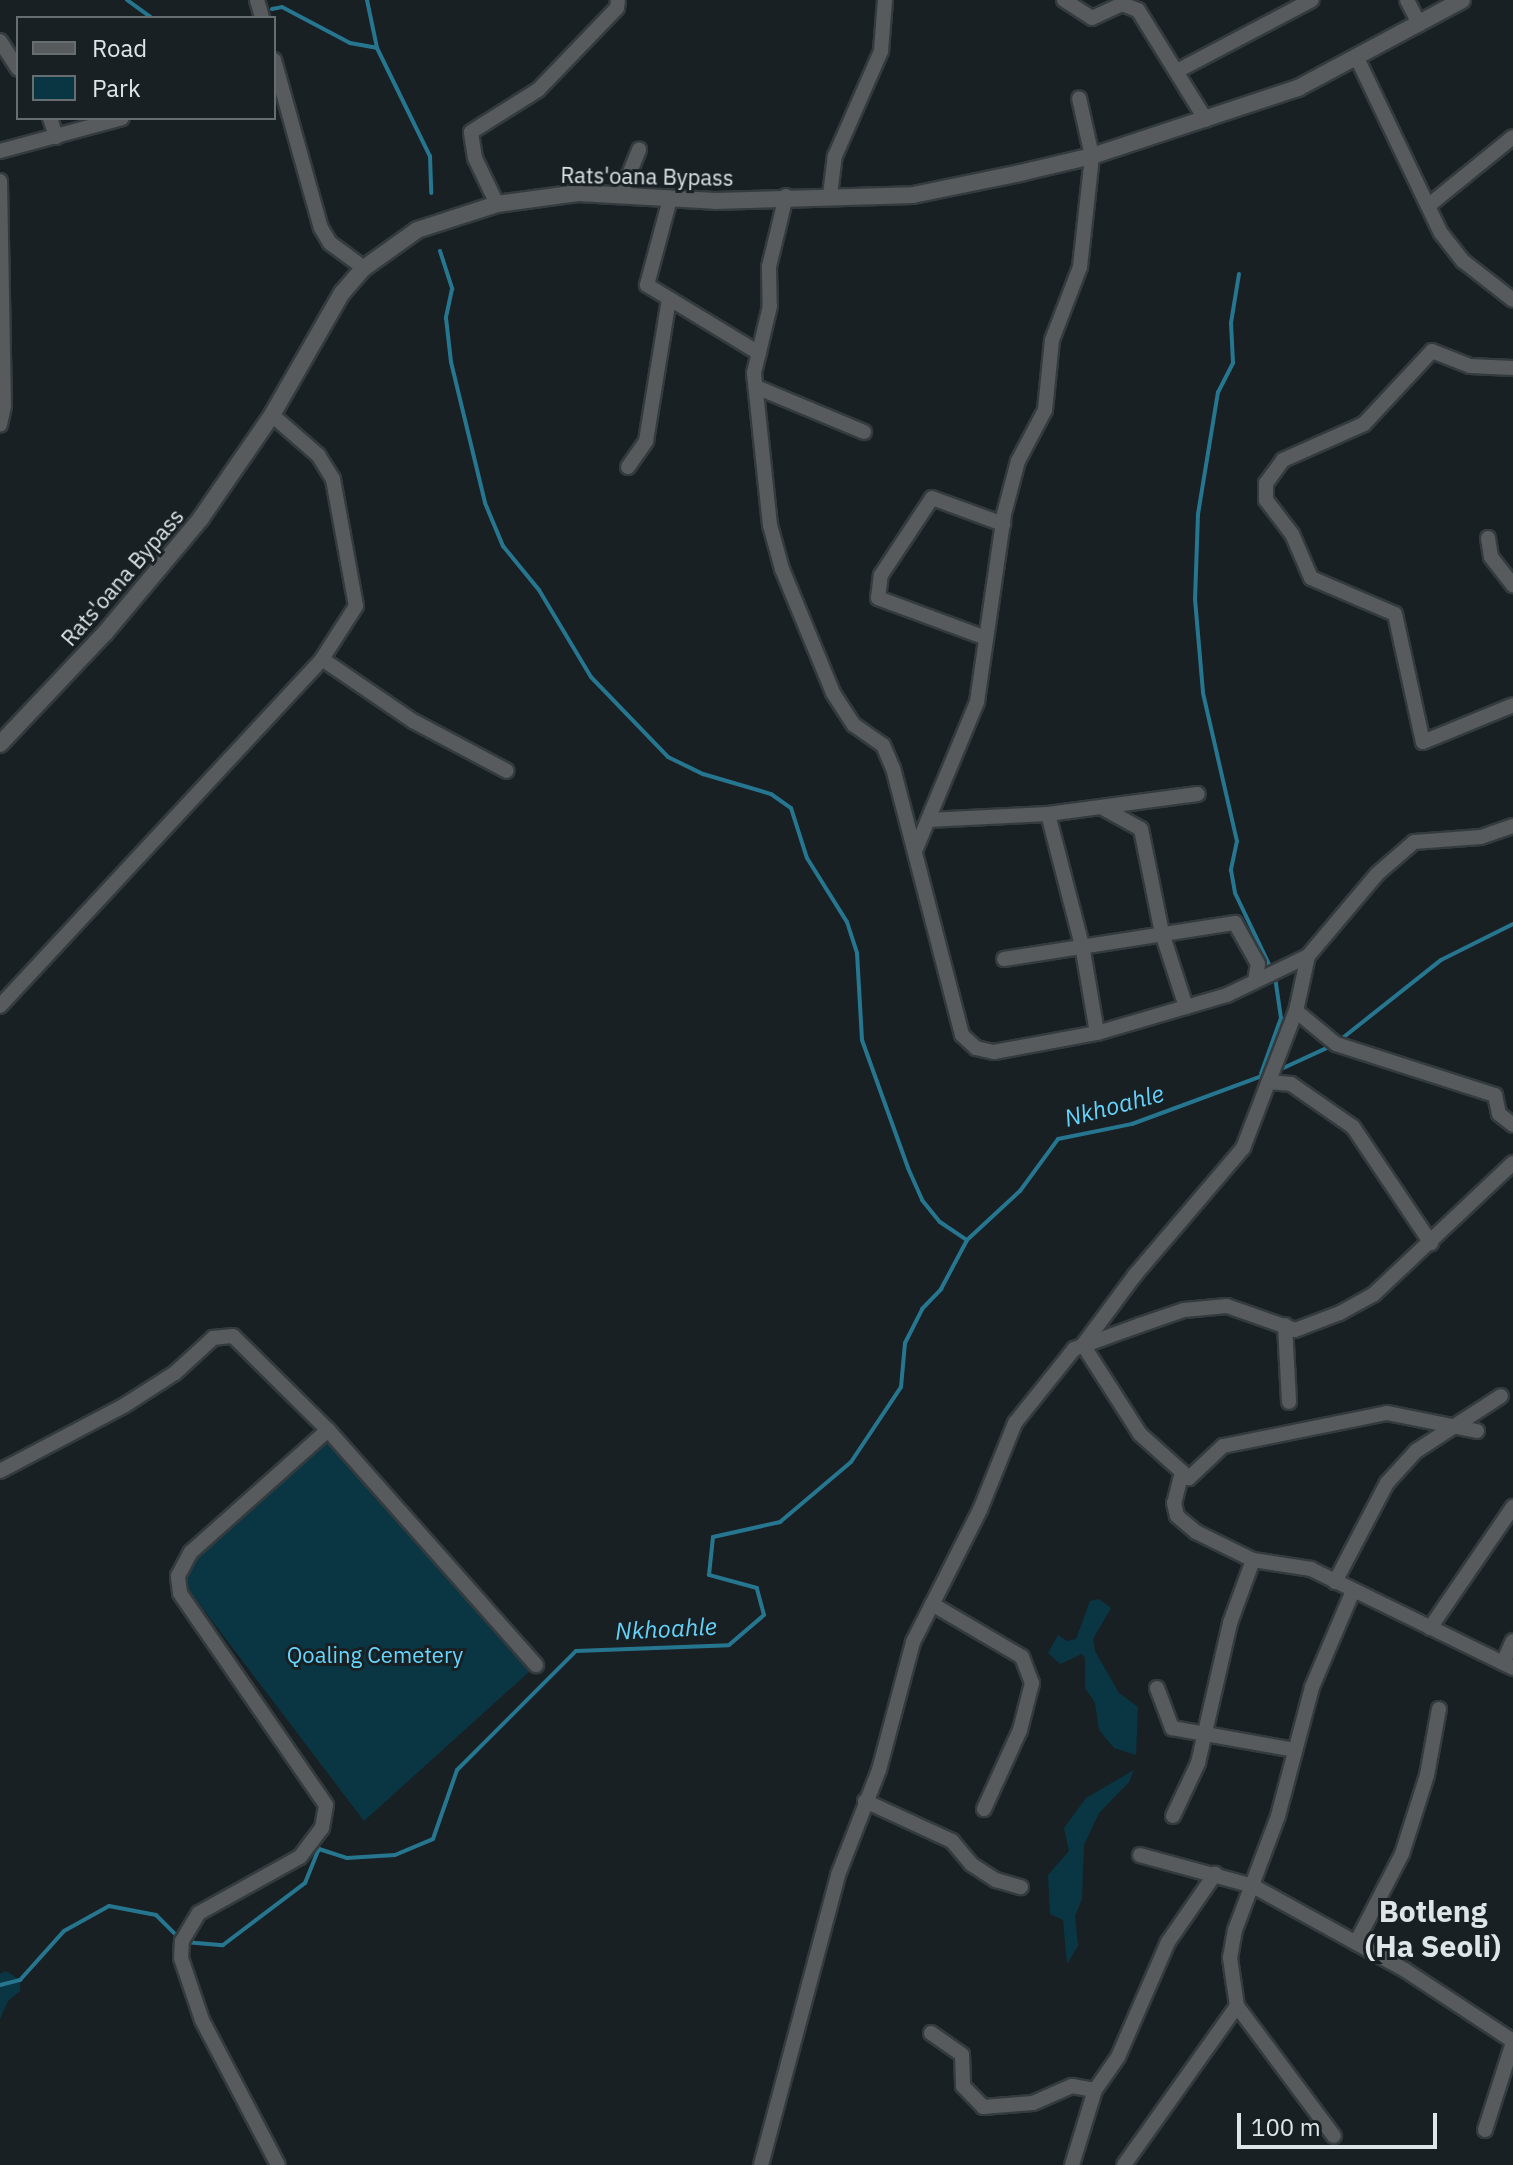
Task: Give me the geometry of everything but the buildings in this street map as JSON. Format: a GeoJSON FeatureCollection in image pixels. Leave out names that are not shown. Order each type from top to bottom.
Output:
{"type":"FeatureCollection","features":[{"type":"Feature","properties":{"kind":"street"},"geometry":{"type":"LineString","coordinates":[[497,204],[475,158],[471,132],[538,90],[617,8],[618,0]]}},
{"type":"Feature","properties":{"kind":"street"},"geometry":{"type":"LineString","coordinates":[[830,195],[835,156],[881,51],[885,0]]}},
{"type":"Feature","properties":{"kind":"street"},"geometry":{"type":"LineString","coordinates":[[1064,0],[1092,18],[1122,4],[1138,10],[1179,70],[1206,120]]}},
{"type":"Feature","properties":{"kind":"street"},"geometry":{"type":"LineString","coordinates":[[1179,70],[1312,0]]}},
{"type":"Feature","properties":{"kind":"street"},"geometry":{"type":"LineString","coordinates":[[1407,0],[1419,24]]}},
{"type":"Feature","properties":{"kind":"street","name":"Rats'oana Bypass"},"geometry":{"type":"LineString","coordinates":[[0,744],[105,633],[191,531],[272,415],[342,293],[364,268],[417,230],[497,204],[578,193],[670,199],[913,195],[1092,156],[1298,88],[1462,0]]}},
{"type":"Feature","properties":{"kind":"street"},"geometry":{"type":"LineString","coordinates":[[0,41],[16,66]]}},
{"type":"Feature","properties":{"kind":"street"},"geometry":{"type":"LineString","coordinates":[[1357,58],[1428,206],[1463,261],[1513,300]]}},
{"type":"Feature","properties":{"kind":"street"},"geometry":{"type":"LineString","coordinates":[[277,81],[321,228],[330,243],[364,268]]}},
{"type":"Feature","properties":{"kind":"street"},"geometry":{"type":"LineString","coordinates":[[915,851],[977,702],[1003,524],[1018,461],[1045,410],[1052,340],[1080,267],[1092,156],[1079,98]]}},
{"type":"Feature","properties":{"kind":"street"},"geometry":{"type":"LineString","coordinates":[[51,120],[56,137]]}},
{"type":"Feature","properties":{"kind":"street"},"geometry":{"type":"LineString","coordinates":[[0,151],[115,120]]}},
{"type":"Feature","properties":{"kind":"street"},"geometry":{"type":"LineString","coordinates":[[1428,206],[1513,137]]}},
{"type":"Feature","properties":{"kind":"street"},"geometry":{"type":"LineString","coordinates":[[621,194],[639,150]]}},
{"type":"Feature","properties":{"kind":"street"},"geometry":{"type":"LineString","coordinates":[[0,181],[4,406],[0,425]]}},
{"type":"Feature","properties":{"kind":"street"},"geometry":{"type":"LineString","coordinates":[[786,196],[769,267],[770,306],[759,353],[756,387],[770,525],[782,569],[833,693],[854,725],[883,745],[915,851],[962,1035],[976,1048],[994,1052],[1097,1033],[1186,1007],[1255,981],[1308,956],[1377,874],[1414,842],[1481,837],[1513,826]]}},
{"type":"Feature","properties":{"kind":"street"},"geometry":{"type":"LineString","coordinates":[[670,199],[647,285],[759,353]]}},
{"type":"Feature","properties":{"kind":"street"},"geometry":{"type":"LineString","coordinates":[[628,467],[646,441],[669,299]]}},
{"type":"Feature","properties":{"kind":"street"},"geometry":{"type":"LineString","coordinates":[[1513,368],[1470,366],[1432,351],[1364,424],[1283,460],[1266,483],[1266,500],[1292,534],[1311,578],[1333,592],[1395,614],[1423,742],[1513,705]]}},
{"type":"Feature","properties":{"kind":"street"},"geometry":{"type":"LineString","coordinates":[[756,387],[864,432]]}},
{"type":"Feature","properties":{"kind":"street"},"geometry":{"type":"LineString","coordinates":[[0,1006],[322,659],[356,606],[333,479],[318,455],[272,415]]}},
{"type":"Feature","properties":{"kind":"street"},"geometry":{"type":"LineString","coordinates":[[986,638],[878,598],[881,575],[932,498],[1003,524]]}},
{"type":"Feature","properties":{"kind":"street"},"geometry":{"type":"LineString","coordinates":[[1488,538],[1491,557],[1513,585]]}},
{"type":"Feature","properties":{"kind":"street"},"geometry":{"type":"LineString","coordinates":[[322,659],[413,721],[507,771]]}},
{"type":"Feature","properties":{"kind":"street"},"geometry":{"type":"LineString","coordinates":[[928,820],[1048,814],[1198,794]]}},
{"type":"Feature","properties":{"kind":"street"},"geometry":{"type":"LineString","coordinates":[[1103,808],[1141,829],[1162,933],[1186,1007]]}},
{"type":"Feature","properties":{"kind":"street"},"geometry":{"type":"LineString","coordinates":[[1048,814],[1082,945],[1097,1033]]}},
{"type":"Feature","properties":{"kind":"street"},"geometry":{"type":"LineString","coordinates":[[1004,959],[1235,923],[1258,964],[1255,981]]}},
{"type":"Feature","properties":{"kind":"street"},"geometry":{"type":"LineString","coordinates":[[1083,1345],[1243,1148],[1296,1011],[1308,956]]}},
{"type":"Feature","properties":{"kind":"street"},"geometry":{"type":"LineString","coordinates":[[1296,1011],[1336,1044],[1495,1095],[1499,1114],[1513,1125]]}},
{"type":"Feature","properties":{"kind":"street"},"geometry":{"type":"LineString","coordinates":[[1269,1082],[1291,1084],[1353,1127],[1431,1243]]}},
{"type":"Feature","properties":{"kind":"street"},"geometry":{"type":"LineString","coordinates":[[761,2165],[804,1993],[865,1801],[879,1770],[913,1642],[980,1510],[1015,1423],[1074,1349],[1184,1310],[1227,1306],[1295,1330],[1340,1313],[1374,1294],[1513,1163]]}},
{"type":"Feature","properties":{"kind":"street"},"geometry":{"type":"LineString","coordinates":[[1285,1325],[1289,1402]]}},
{"type":"Feature","properties":{"kind":"street"},"geometry":{"type":"LineString","coordinates":[[0,1471],[125,1405],[175,1373],[213,1338],[233,1336],[328,1430],[536,1665]]}},
{"type":"Feature","properties":{"kind":"street"},"geometry":{"type":"LineString","coordinates":[[1083,1345],[1140,1434],[1189,1478],[1223,1446],[1387,1413],[1477,1431]]}},
{"type":"Feature","properties":{"kind":"street"},"geometry":{"type":"LineString","coordinates":[[1335,1582],[1387,1483],[1416,1451],[1501,1396]]}},
{"type":"Feature","properties":{"kind":"street"},"geometry":{"type":"LineString","coordinates":[[278,2165],[202,2020],[181,1958],[182,1941],[199,1913],[300,1857],[322,1828],[326,1805],[180,1593],[178,1576],[191,1552],[328,1430]]}},
{"type":"Feature","properties":{"kind":"street"},"geometry":{"type":"LineString","coordinates":[[1182,1472],[1174,1503],[1177,1516],[1196,1532],[1253,1560],[1311,1569],[1352,1593],[1508,1665],[1513,1641]]}},
{"type":"Feature","properties":{"kind":"street"},"geometry":{"type":"LineString","coordinates":[[1430,1628],[1513,1507]]}},
{"type":"Feature","properties":{"kind":"street"},"geometry":{"type":"LineString","coordinates":[[1173,1816],[1206,1735],[1230,1623],[1253,1560]]}},
{"type":"Feature","properties":{"kind":"street"},"geometry":{"type":"LineString","coordinates":[[1334,2136],[1237,2006],[1230,1958],[1235,1930],[1278,1816],[1312,1687],[1352,1593]]}},
{"type":"Feature","properties":{"kind":"street"},"geometry":{"type":"LineString","coordinates":[[932,1604],[1022,1657],[1032,1683],[1020,1730],[984,1809]]}},
{"type":"Feature","properties":{"kind":"street"},"geometry":{"type":"LineString","coordinates":[[1157,1688],[1172,1728],[1294,1750]]}},
{"type":"Feature","properties":{"kind":"street"},"geometry":{"type":"LineString","coordinates":[[1356,1943],[1402,1854],[1427,1775],[1439,1709]]}},
{"type":"Feature","properties":{"kind":"street"},"geometry":{"type":"LineString","coordinates":[[865,1801],[940,1834],[971,1864],[996,1880],[1021,1887]]}},
{"type":"Feature","properties":{"kind":"street"},"geometry":{"type":"LineString","coordinates":[[1140,1855],[1253,1886],[1453,1999],[1513,2042],[1485,2130]]}},
{"type":"Feature","properties":{"kind":"street"},"geometry":{"type":"LineString","coordinates":[[1072,2165],[1095,2090],[1118,2057],[1168,1942],[1215,1874]]}},
{"type":"Feature","properties":{"kind":"street"},"geometry":{"type":"LineString","coordinates":[[1124,2165],[1237,2006]]}},
{"type":"Feature","properties":{"kind":"street"},"geometry":{"type":"LineString","coordinates":[[931,2033],[962,2055],[963,2086],[983,2107],[1033,2103],[1072,2086],[1095,2090]]}},
{"type":"Feature","properties":{"kind":"green space","name":"Qoaling Cemetery"},"geometry":{"type":"Polygon","coordinates":[[[328,1430],[530,1671],[364,1821],[178,1576],[191,1552],[328,1430]]]}},
{"type":"Feature","properties":{"kind":"green space"},"geometry":{"type":"Polygon","coordinates":[[[1099,1599],[1111,1608],[1093,1639],[1095,1651],[1119,1693],[1138,1707],[1136,1755],[1114,1748],[1099,1730],[1095,1703],[1085,1688],[1085,1658],[1082,1654],[1060,1664],[1048,1653],[1058,1635],[1067,1641],[1076,1639],[1090,1601],[1099,1599]]]}},
{"type":"Feature","properties":{"kind":"green space"},"geometry":{"type":"Polygon","coordinates":[[[1134,1770],[1129,1782],[1099,1813],[1084,1845],[1082,1899],[1075,1916],[1078,1946],[1067,1964],[1063,1920],[1050,1914],[1048,1875],[1069,1851],[1064,1828],[1086,1798],[1134,1770]]]}},
{"type":"Feature","properties":{"kind":"green space"},"geometry":{"type":"Polygon","coordinates":[[[6,1971],[20,1980],[20,1991],[8,2001],[0,2019],[0,1974],[6,1971]]]}},
{"type":"Feature","properties":{"kind":"waterway"},"geometry":{"type":"LineString","coordinates":[[127,0],[149,16]]}},
{"type":"Feature","properties":{"kind":"waterway"},"geometry":{"type":"LineString","coordinates":[[367,0],[377,48],[430,156],[431,193]]}},
{"type":"Feature","properties":{"kind":"waterway"},"geometry":{"type":"LineString","coordinates":[[272,9],[282,7],[350,43],[377,48]]}},
{"type":"Feature","properties":{"kind":"waterway"},"geometry":{"type":"LineString","coordinates":[[440,251],[452,289],[446,318],[451,362],[485,503],[503,546],[539,590],[591,677],[668,757],[703,774],[771,794],[791,808],[807,858],[847,922],[857,953],[862,1040],[908,1168],[922,1200],[940,1222],[967,1240]]}},
{"type":"Feature","properties":{"kind":"waterway"},"geometry":{"type":"LineString","coordinates":[[1239,274],[1231,323],[1233,363],[1218,392],[1198,514],[1195,599],[1203,693],[1237,841],[1231,870],[1235,893],[1275,977],[1281,1018],[1261,1074]]}},
{"type":"Feature","properties":{"kind":"waterway","name":"Nkhoahle"},"geometry":{"type":"LineString","coordinates":[[1340,1040],[1441,960],[1513,924]]}},
{"type":"Feature","properties":{"kind":"waterway","name":"Nkhoahle"},"geometry":{"type":"LineString","coordinates":[[1279,1070],[1333,1045]]}},
{"type":"Feature","properties":{"kind":"waterway","name":"Nkhoahle"},"geometry":{"type":"LineString","coordinates":[[185,1942],[223,1945],[305,1883],[319,1849],[347,1858],[395,1855],[433,1839],[457,1770],[576,1651],[729,1645],[764,1615],[757,1588],[709,1575],[713,1537],[780,1522],[851,1462],[901,1387],[905,1343],[922,1309],[941,1289],[967,1240],[1020,1191],[1058,1139],[1132,1124],[1267,1074]]}},
{"type":"Feature","properties":{"kind":"waterway","name":"Nkhoahle"},"geometry":{"type":"LineString","coordinates":[[0,1985],[20,1980],[64,1931],[109,1906],[156,1915],[178,1937]]}},
{"type":"Feature","properties":{"kind":"district","name":"Botleng (Ha Seoli)"},"geometry":{"type":"Point","coordinates":[1433,1928]}}]}
